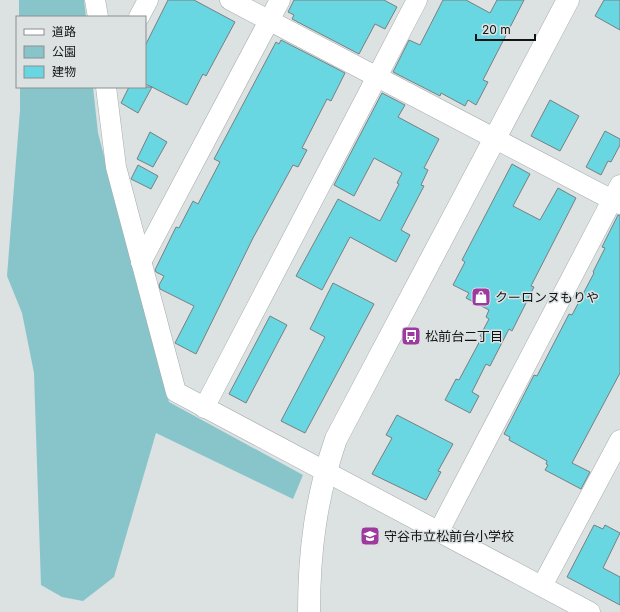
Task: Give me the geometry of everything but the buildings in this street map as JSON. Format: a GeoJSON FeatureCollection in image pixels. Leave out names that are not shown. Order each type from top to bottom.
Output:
{"type":"FeatureCollection","features":[{"type":"Feature","properties":{"kind":"street"},"geometry":{"type":"LineString","coordinates":[[96,0],[98,16]]}},
{"type":"Feature","properties":{"kind":"street"},"geometry":{"type":"LineString","coordinates":[[140,16],[148,0]]}},
{"type":"Feature","properties":{"kind":"street"},"geometry":{"type":"LineString","coordinates":[[230,0],[495,139],[617,196],[439,531]]}},
{"type":"Feature","properties":{"kind":"street"},"geometry":{"type":"LineString","coordinates":[[141,262],[280,0]]}},
{"type":"Feature","properties":{"kind":"street"},"geometry":{"type":"LineString","coordinates":[[204,408],[417,0]]}},
{"type":"Feature","properties":{"kind":"street"},"geometry":{"type":"LineString","coordinates":[[309,612],[309,570],[316,514],[324,472],[344,423],[568,0]]}},
{"type":"Feature","properties":{"kind":"street"},"geometry":{"type":"LineString","coordinates":[[106,88],[116,167],[176,392],[590,612]]}},
{"type":"Feature","properties":{"kind":"street"},"geometry":{"type":"LineString","coordinates":[[542,586],[620,440]]}},
{"type":"Feature","properties":{"kind":"green space"},"geometry":{"type":"Polygon","coordinates":[[[19,0],[84,0],[86,16],[19,16],[19,0]]]}},
{"type":"Feature","properties":{"kind":"green space"},"geometry":{"type":"Polygon","coordinates":[[[20,88],[93,88],[98,133],[169,402],[303,475],[293,499],[156,433],[114,577],[83,601],[62,597],[41,585],[34,373],[22,313],[7,276],[20,110],[20,88]]]}},
{"type":"Feature","properties":{"kind":"place","name":"クーロンヌもりや"},"geometry":{"type":"Point","coordinates":[481,297]}},
{"type":"Feature","properties":{"kind":"place","name":"松前台二丁目"},"geometry":{"type":"Point","coordinates":[411,336]}},
{"type":"Feature","properties":{"kind":"place","name":"守谷市立松前台小学校"},"geometry":{"type":"Point","coordinates":[370,536]}}]}
